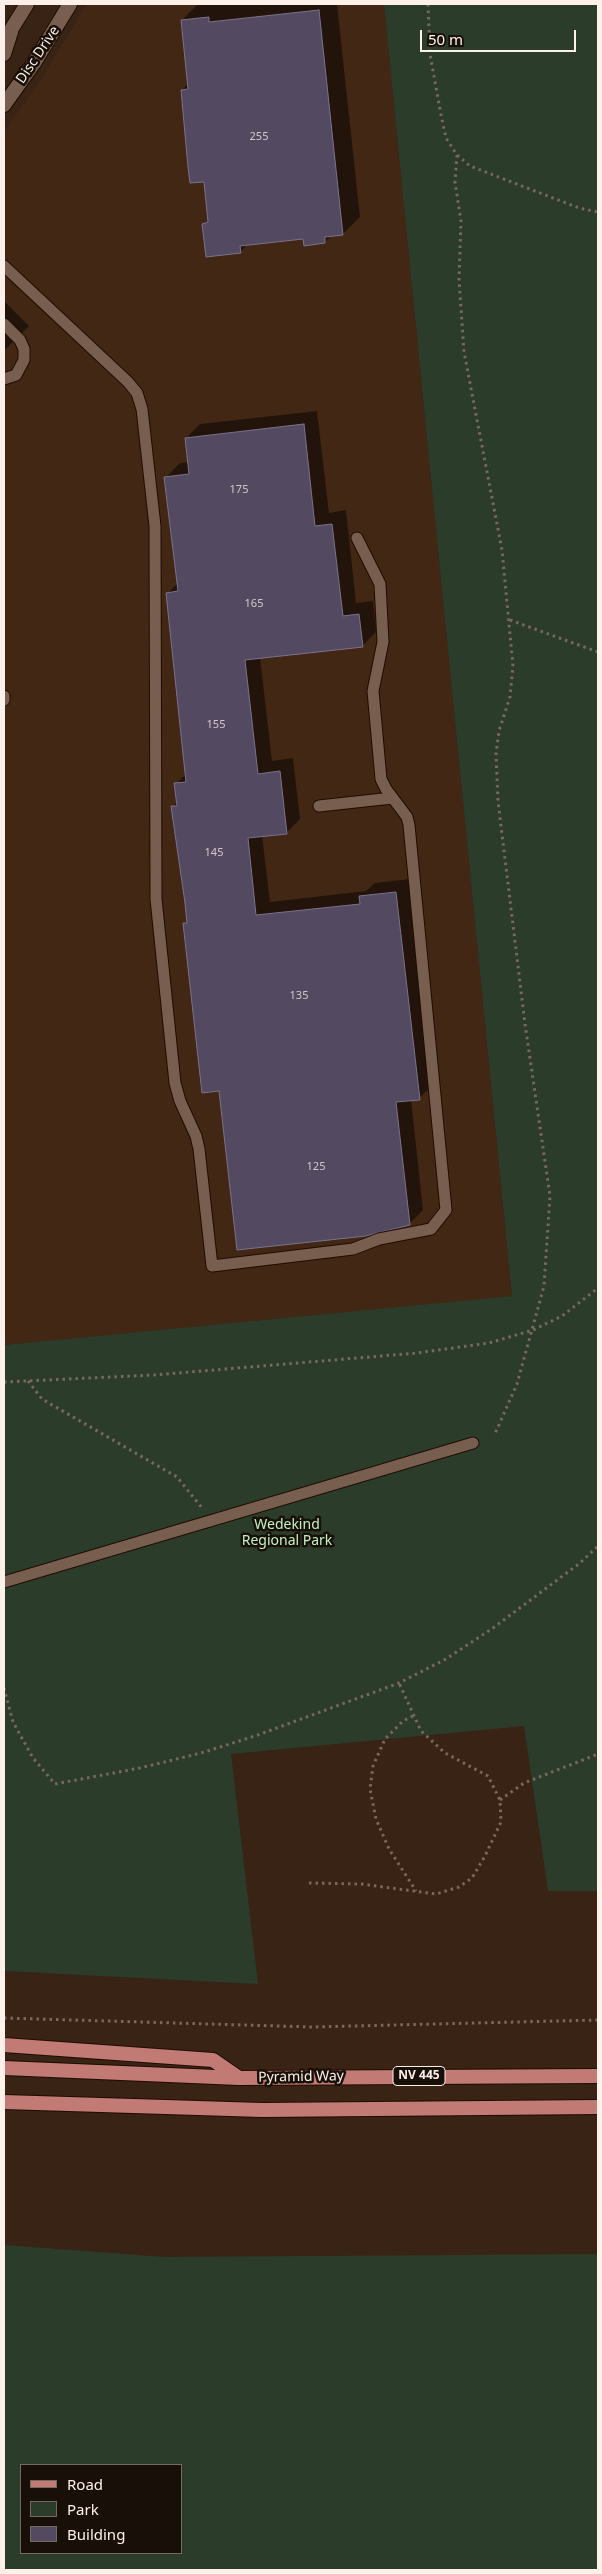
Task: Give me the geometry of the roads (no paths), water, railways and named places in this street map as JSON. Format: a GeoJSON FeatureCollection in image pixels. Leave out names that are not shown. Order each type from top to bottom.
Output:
{"type":"FeatureCollection","features":[{"type":"Feature","properties":{"kind":"main road"},"geometry":{"type":"LineString","coordinates":[[4,40],[27,4]]}},
{"type":"Feature","properties":{"kind":"main road","name":"Disc Drive"},"geometry":{"type":"LineString","coordinates":[[4,105],[34,63],[70,4]]}},
{"type":"Feature","properties":{"kind":"main road"},"geometry":{"type":"LineString","coordinates":[[4,54],[13,27]]}},
{"type":"Feature","properties":{"kind":"main road"},"geometry":{"type":"LineString","coordinates":[[4,2046],[213,2060],[239,2078]]}},
{"type":"Feature","properties":{"kind":"main road","name":"Pyramid Way"},"geometry":{"type":"LineString","coordinates":[[4,2068],[239,2078],[598,2076]]}},
{"type":"Feature","properties":{"kind":"main road"},"geometry":{"type":"LineString","coordinates":[[4,2102],[253,2110],[598,2107]]}},
{"type":"Feature","properties":{"kind":"lane"},"geometry":{"type":"LineString","coordinates":[[4,266],[128,382],[137,393],[142,409],[155,526],[156,899],[175,1083],[180,1101],[196,1136],[199,1149],[212,1266],[353,1249],[379,1239],[431,1229],[446,1210],[409,825],[407,817],[381,780],[374,691],[383,642],[380,584],[357,538]]}},
{"type":"Feature","properties":{"kind":"lane"},"geometry":{"type":"LineString","coordinates":[[4,324],[20,340],[24,349],[24,360],[16,376],[4,379]]}},
{"type":"Feature","properties":{"kind":"lane"},"geometry":{"type":"LineString","coordinates":[[319,806],[392,798]]}},
{"type":"Feature","properties":{"kind":"lane"},"geometry":{"type":"LineString","coordinates":[[4,1582],[473,1443]]}},
{"type":"Feature","properties":{"kind":"park label","name":"Wedekind Regional Park"},"geometry":{"type":"Point","coordinates":[287,1534]}}]}
